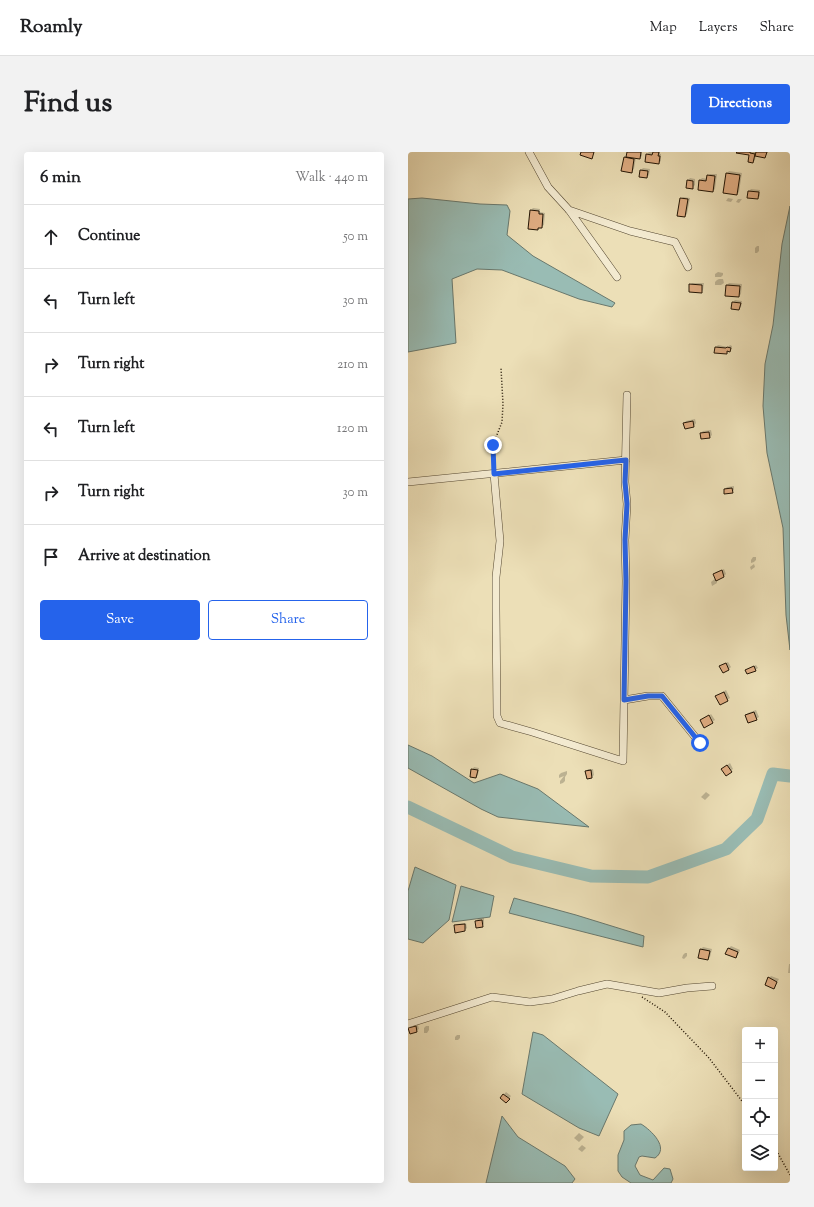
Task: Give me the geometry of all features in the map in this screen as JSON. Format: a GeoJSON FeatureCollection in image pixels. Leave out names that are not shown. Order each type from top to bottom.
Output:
{"type":"FeatureCollection","features":[{"type":"Feature","properties":{"kind":"street"},"geometry":{"type":"LineString","coordinates":[[529,152],[548,186],[569,210],[617,277]]}},
{"type":"Feature","properties":{"kind":"street"},"geometry":{"type":"LineString","coordinates":[[569,210],[630,231],[675,242],[688,267]]}},
{"type":"Feature","properties":{"kind":"street"},"geometry":{"type":"LineString","coordinates":[[494,474],[500,541],[496,577],[497,716],[500,723],[624,761],[625,540],[627,504],[625,482],[627,395]]}},
{"type":"Feature","properties":{"kind":"street"},"geometry":{"type":"LineString","coordinates":[[408,482],[626,460]]}},
{"type":"Feature","properties":{"kind":"street"},"geometry":{"type":"LineString","coordinates":[[624,700],[648,696],[662,696],[700,743]]}},
{"type":"Feature","properties":{"kind":"street"},"geometry":{"type":"LineString","coordinates":[[408,1024],[492,997],[530,1002],[552,999],[607,984],[659,993],[687,988],[712,986]]}},
{"type":"Feature","properties":{"kind":"path"},"geometry":{"type":"LineString","coordinates":[[494,474],[493,445],[502,422],[503,404],[501,368]]}},
{"type":"Feature","properties":{"kind":"path"},"geometry":{"type":"LineString","coordinates":[[640,996],[665,1012],[671,1018],[709,1058],[742,1101]]}},
{"type":"Feature","properties":{"kind":"path"},"geometry":{"type":"LineString","coordinates":[[778,1153],[790,1175]]}},
{"type":"Feature","properties":{"kind":"water"},"geometry":{"type":"Polygon","coordinates":[[[422,198],[480,204],[507,205],[510,211],[507,235],[533,256],[615,303],[612,307],[579,299],[502,270],[477,269],[452,279],[456,343],[408,352],[408,199],[422,198]]]}},
{"type":"Feature","properties":{"kind":"water"},"geometry":{"type":"Polygon","coordinates":[[[790,206],[790,650],[786,615],[783,528],[767,453],[763,406],[765,364],[773,325],[782,244],[790,206]]]}},
{"type":"Feature","properties":{"kind":"water"},"geometry":{"type":"Polygon","coordinates":[[[408,745],[432,756],[474,783],[500,774],[538,789],[589,827],[498,817],[408,768],[408,745]]]}},
{"type":"Feature","properties":{"kind":"water"},"geometry":{"type":"Polygon","coordinates":[[[415,867],[456,885],[449,920],[423,943],[408,939],[408,891],[415,867]]]}},
{"type":"Feature","properties":{"kind":"water"},"geometry":{"type":"Polygon","coordinates":[[[461,886],[494,896],[490,917],[452,922],[461,886]]]}},
{"type":"Feature","properties":{"kind":"water"},"geometry":{"type":"Polygon","coordinates":[[[514,898],[644,936],[643,947],[509,913],[514,898]]]}},
{"type":"Feature","properties":{"kind":"water"},"geometry":{"type":"Polygon","coordinates":[[[533,1032],[543,1035],[618,1094],[599,1136],[579,1128],[522,1094],[533,1032]]]}},
{"type":"Feature","properties":{"kind":"water"},"geometry":{"type":"Polygon","coordinates":[[[502,1116],[518,1137],[565,1166],[575,1179],[572,1183],[486,1183],[502,1116]]]}},
{"type":"Feature","properties":{"kind":"water"},"geometry":{"type":"Polygon","coordinates":[[[641,1124],[650,1130],[654,1135],[660,1144],[661,1149],[655,1158],[639,1157],[635,1166],[640,1175],[653,1180],[664,1168],[670,1169],[673,1179],[671,1183],[631,1183],[622,1177],[618,1171],[618,1155],[624,1140],[624,1131],[631,1125],[641,1124]]]}},
{"type":"Feature","properties":{"kind":"building"},"geometry":{"type":"Polygon","coordinates":[[[581,152],[594,152],[592,159],[580,155],[581,152]]]}},
{"type":"Feature","properties":{"kind":"building"},"geometry":{"type":"Polygon","coordinates":[[[627,152],[641,152],[640,159],[626,157],[627,152]]]}},
{"type":"Feature","properties":{"kind":"building"},"geometry":{"type":"Polygon","coordinates":[[[653,152],[659,152],[659,164],[645,162],[646,154],[652,155],[653,152]]]}},
{"type":"Feature","properties":{"kind":"building"},"geometry":{"type":"Polygon","coordinates":[[[750,152],[755,154],[753,163],[748,162],[749,155],[736,153],[750,152]]]}},
{"type":"Feature","properties":{"kind":"building"},"geometry":{"type":"Polygon","coordinates":[[[756,152],[767,152],[765,158],[755,156],[756,152]]]}},
{"type":"Feature","properties":{"kind":"building"},"geometry":{"type":"Polygon","coordinates":[[[624,157],[634,159],[632,173],[621,171],[624,157]]]}},
{"type":"Feature","properties":{"kind":"building"},"geometry":{"type":"Polygon","coordinates":[[[640,170],[648,171],[647,178],[639,177],[640,170]]]}},
{"type":"Feature","properties":{"kind":"building"},"geometry":{"type":"Polygon","coordinates":[[[726,173],[740,175],[737,195],[723,193],[726,173]]]}},
{"type":"Feature","properties":{"kind":"building"},"geometry":{"type":"Polygon","coordinates":[[[707,175],[715,176],[713,192],[698,190],[699,180],[706,181],[707,175]]]}},
{"type":"Feature","properties":{"kind":"building"},"geometry":{"type":"Polygon","coordinates":[[[687,180],[693,181],[693,189],[686,188],[687,180]]]}},
{"type":"Feature","properties":{"kind":"building"},"geometry":{"type":"Polygon","coordinates":[[[748,191],[759,192],[758,199],[747,198],[748,191]]]}},
{"type":"Feature","properties":{"kind":"building"},"geometry":{"type":"Polygon","coordinates":[[[680,198],[688,199],[685,217],[677,216],[680,198]]]}},
{"type":"Feature","properties":{"kind":"building"},"geometry":{"type":"Polygon","coordinates":[[[530,210],[539,211],[539,214],[543,214],[542,228],[538,228],[538,230],[528,229],[530,210]]]}},
{"type":"Feature","properties":{"kind":"building"},"geometry":{"type":"Polygon","coordinates":[[[689,284],[702,285],[702,293],[689,292],[689,284]]]}},
{"type":"Feature","properties":{"kind":"building"},"geometry":{"type":"Polygon","coordinates":[[[726,285],[740,286],[739,297],[725,296],[726,285]]]}},
{"type":"Feature","properties":{"kind":"building"},"geometry":{"type":"Polygon","coordinates":[[[732,302],[741,303],[739,310],[731,309],[732,302]]]}},
{"type":"Feature","properties":{"kind":"building"},"geometry":{"type":"Polygon","coordinates":[[[715,347],[731,348],[730,352],[727,351],[727,354],[714,353],[715,347]]]}},
{"type":"Feature","properties":{"kind":"building"},"geometry":{"type":"Polygon","coordinates":[[[693,421],[694,427],[685,429],[683,423],[693,421]]]}},
{"type":"Feature","properties":{"kind":"building"},"geometry":{"type":"Polygon","coordinates":[[[709,432],[710,438],[701,439],[700,433],[709,432]]]}},
{"type":"Feature","properties":{"kind":"building"},"geometry":{"type":"Polygon","coordinates":[[[732,488],[733,493],[724,494],[724,489],[732,488]]]}},
{"type":"Feature","properties":{"kind":"building"},"geometry":{"type":"Polygon","coordinates":[[[722,570],[724,577],[716,581],[713,574],[722,570]]]}},
{"type":"Feature","properties":{"kind":"building"},"geometry":{"type":"Polygon","coordinates":[[[726,663],[729,670],[723,673],[719,666],[726,663]]]}},
{"type":"Feature","properties":{"kind":"building"},"geometry":{"type":"Polygon","coordinates":[[[754,666],[756,671],[747,674],[745,670],[754,666]]]}},
{"type":"Feature","properties":{"kind":"building"},"geometry":{"type":"Polygon","coordinates":[[[724,692],[728,701],[720,705],[715,696],[724,692]]]}},
{"type":"Feature","properties":{"kind":"building"},"geometry":{"type":"Polygon","coordinates":[[[754,712],[757,720],[748,723],[745,715],[754,712]]]}},
{"type":"Feature","properties":{"kind":"building"},"geometry":{"type":"Polygon","coordinates":[[[709,715],[713,723],[704,728],[700,720],[709,715]]]}},
{"type":"Feature","properties":{"kind":"building"},"geometry":{"type":"Polygon","coordinates":[[[727,765],[732,772],[726,776],[721,769],[727,765]]]}},
{"type":"Feature","properties":{"kind":"building"},"geometry":{"type":"Polygon","coordinates":[[[471,769],[478,770],[476,778],[470,777],[471,769]]]}},
{"type":"Feature","properties":{"kind":"building"},"geometry":{"type":"Polygon","coordinates":[[[591,770],[592,778],[587,779],[585,771],[591,770]]]}},
{"type":"Feature","properties":{"kind":"building"},"geometry":{"type":"Polygon","coordinates":[[[482,920],[483,927],[476,928],[475,921],[482,920]]]}},
{"type":"Feature","properties":{"kind":"building"},"geometry":{"type":"Polygon","coordinates":[[[465,924],[465,931],[455,933],[454,925],[465,924]]]}},
{"type":"Feature","properties":{"kind":"building"},"geometry":{"type":"Polygon","coordinates":[[[728,948],[738,952],[736,958],[725,954],[728,948]]]}},
{"type":"Feature","properties":{"kind":"building"},"geometry":{"type":"Polygon","coordinates":[[[700,949],[710,951],[708,960],[698,958],[700,949]]]}},
{"type":"Feature","properties":{"kind":"building"},"geometry":{"type":"Polygon","coordinates":[[[768,977],[777,982],[774,989],[765,985],[768,977]]]}},
{"type":"Feature","properties":{"kind":"building"},"geometry":{"type":"Polygon","coordinates":[[[416,1026],[417,1032],[410,1034],[408,1028],[416,1026]]]}},
{"type":"Feature","properties":{"kind":"building"},"geometry":{"type":"Polygon","coordinates":[[[503,1094],[510,1099],[506,1103],[500,1098],[503,1094]]]}},
{"type":"Feature","properties":{"kind":"waterway"},"geometry":{"type":"LineString","coordinates":[[408,807],[512,857],[591,876],[648,877],[726,849],[757,819],[773,774],[790,776]]}},
{"type":"Feature","properties":{"kind":"route"},"geometry":{"type":"LineString","coordinates":[[493,445],[494,474],[626,460],[625,482],[627,504],[625,540],[626,581],[624,700],[648,696],[662,696],[700,743]]}}]}
